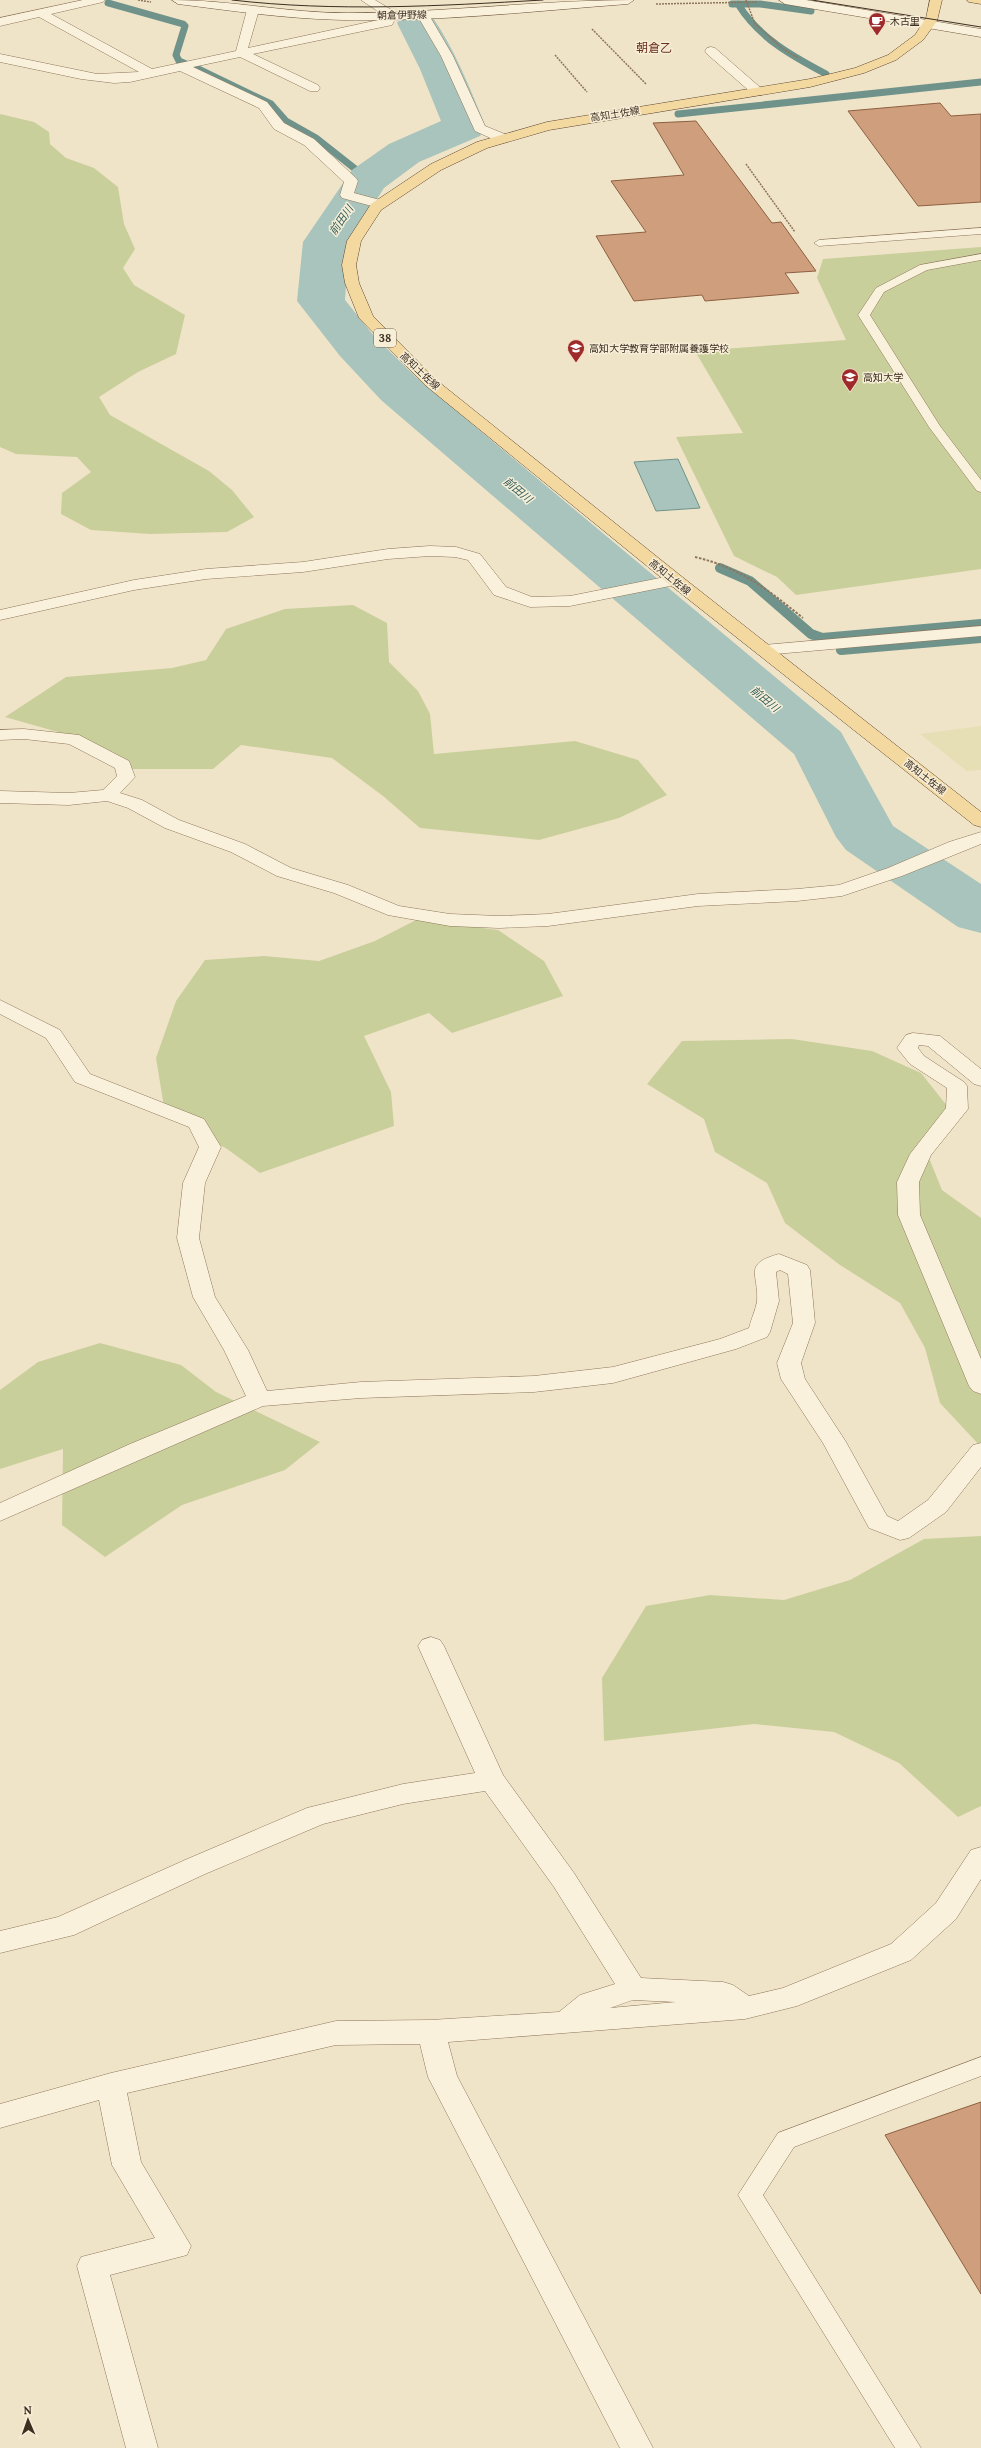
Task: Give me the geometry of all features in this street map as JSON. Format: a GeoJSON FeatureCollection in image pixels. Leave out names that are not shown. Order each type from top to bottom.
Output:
{"type":"FeatureCollection","features":[{"type":"Feature","properties":{"kind":"main road"},"geometry":{"type":"LineString","coordinates":[[929,24],[936,0]]}},
{"type":"Feature","properties":{"kind":"main road"},"geometry":{"type":"LineString","coordinates":[[973,0],[981,0]]}},
{"type":"Feature","properties":{"kind":"main road","name":"高知土佐線"},"geometry":{"type":"LineString","coordinates":[[929,24],[899,52],[880,63],[836,77],[758,92],[547,126],[482,145],[436,167],[373,203],[354,241],[349,265],[352,283],[366,318],[430,382],[675,580],[981,821]]}},
{"type":"Feature","properties":{"kind":"street"},"geometry":{"type":"LineString","coordinates":[[0,22],[99,0]]}},
{"type":"Feature","properties":{"kind":"street","name":"朝倉伊野線"},"geometry":{"type":"LineString","coordinates":[[178,0],[305,15],[422,15],[628,0]]}},
{"type":"Feature","properties":{"kind":"street"},"geometry":{"type":"LineString","coordinates":[[0,58],[103,78],[118,79],[151,74],[241,53],[388,22],[391,15],[367,0]]}},
{"type":"Feature","properties":{"kind":"street"},"geometry":{"type":"LineString","coordinates":[[785,0],[981,33]]}},
{"type":"Feature","properties":{"kind":"street"},"geometry":{"type":"LineString","coordinates":[[241,53],[253,10]]}},
{"type":"Feature","properties":{"kind":"street"},"geometry":{"type":"LineString","coordinates":[[40,13],[151,74]]}},
{"type":"Feature","properties":{"kind":"street"},"geometry":{"type":"LineString","coordinates":[[422,15],[447,56],[480,128],[502,138]]}},
{"type":"Feature","properties":{"kind":"street"},"geometry":{"type":"LineString","coordinates":[[711,51],[758,92]]}},
{"type":"Feature","properties":{"kind":"street"},"geometry":{"type":"LineString","coordinates":[[241,53],[314,88]]}},
{"type":"Feature","properties":{"kind":"street"},"geometry":{"type":"LineString","coordinates":[[182,67],[263,105],[279,126],[309,142],[351,181],[347,195],[373,203]]}},
{"type":"Feature","properties":{"kind":"street"},"geometry":{"type":"LineString","coordinates":[[0,615],[134,585],[199,576],[303,568],[388,554],[430,551],[456,552],[474,557],[500,591],[530,602],[570,601],[675,580]]}},
{"type":"Feature","properties":{"kind":"street"},"geometry":{"type":"LineString","coordinates":[[764,650],[981,631]]}},
{"type":"Feature","properties":{"kind":"street"},"geometry":{"type":"LineString","coordinates":[[0,735],[24,734],[73,739],[123,765],[126,777],[108,795]]}},
{"type":"Feature","properties":{"kind":"street"},"geometry":{"type":"LineString","coordinates":[[0,797],[69,799],[108,795],[135,804],[172,824],[238,848],[284,872],[341,889],[395,911],[450,920],[499,922],[548,920],[698,900],[797,895],[842,890],[895,872],[981,838]]}},
{"type":"Feature","properties":{"kind":"street"},"geometry":{"type":"LineString","coordinates":[[0,1006],[53,1034],[82,1078],[197,1123],[210,1147],[194,1182],[188,1238],[204,1297],[236,1350],[259,1399]]}},
{"type":"Feature","properties":{"kind":"street"},"geometry":{"type":"LineString","coordinates":[[981,1080],[933,1040],[913,1039],[906,1048],[917,1060],[957,1086],[957,1109],[921,1154],[908,1182],[909,1215],[981,1386]]}},
{"type":"Feature","properties":{"kind":"street"},"geometry":{"type":"LineString","coordinates":[[0,1513],[138,1450],[259,1399],[362,1390],[534,1384],[613,1375],[728,1344],[759,1332],[768,1301],[765,1269],[779,1261],[799,1270],[804,1323],[789,1363],[793,1379],[834,1442],[878,1522],[900,1532],[937,1506],[981,1451]]}},
{"type":"Feature","properties":{"kind":"street"},"geometry":{"type":"LineString","coordinates":[[431,1646],[492,1780],[564,1880],[633,1989]]}},
{"type":"Feature","properties":{"kind":"street"},"geometry":{"type":"LineString","coordinates":[[0,1942],[64,1927],[195,1867],[318,1815],[403,1794],[492,1780]]}},
{"type":"Feature","properties":{"kind":"street"},"geometry":{"type":"LineString","coordinates":[[0,2116],[111,2085],[336,2033],[431,2032],[566,2023],[745,2008],[788,1998],[901,1952],[946,1911],[981,1857]]}},
{"type":"Feature","properties":{"kind":"street"},"geometry":{"type":"LineString","coordinates":[[566,2023],[590,2003],[633,1989],[723,1993],[745,2008]]}},
{"type":"Feature","properties":{"kind":"street"},"geometry":{"type":"LineString","coordinates":[[431,2032],[443,2077],[636,2448]]}},
{"type":"Feature","properties":{"kind":"street"},"geometry":{"type":"LineString","coordinates":[[111,2085],[127,2165],[176,2246],[92,2266],[142,2448]]}},
{"type":"Feature","properties":{"kind":"lane"},"geometry":{"type":"LineString","coordinates":[[819,243],[981,231]]}},
{"type":"Feature","properties":{"kind":"lane"},"geometry":{"type":"LineString","coordinates":[[981,257],[924,267],[880,290],[864,315],[935,427],[981,488]]}},
{"type":"Feature","properties":{"kind":"lane"},"geometry":{"type":"LineString","coordinates":[[909,2448],[750,2195],[786,2140],[981,2066]]}},
{"type":"Feature","properties":{"kind":"path"},"geometry":{"type":"LineString","coordinates":[[746,2],[750,7],[755,24],[782,48],[836,77]]}},
{"type":"Feature","properties":{"kind":"path"},"geometry":{"type":"LineString","coordinates":[[588,25],[648,85]]}},
{"type":"Feature","properties":{"kind":"path"},"geometry":{"type":"LineString","coordinates":[[555,55],[591,97]]}},
{"type":"Feature","properties":{"kind":"path"},"geometry":{"type":"LineString","coordinates":[[688,556],[717,561],[738,569],[755,578],[806,621]]}},
{"type":"Feature","properties":{"kind":"shaded area"},"geometry":{"type":"Polygon","coordinates":[[[981,726],[981,770],[967,771],[920,734],[981,726]]]}},
{"type":"Feature","properties":{"kind":"green space"},"geometry":{"type":"Polygon","coordinates":[[[0,114],[34,122],[49,132],[50,144],[66,158],[94,168],[118,187],[124,224],[135,249],[123,268],[134,285],[185,315],[176,354],[138,372],[99,397],[110,415],[209,471],[232,490],[254,517],[227,532],[150,534],[91,530],[61,514],[62,493],[91,472],[77,457],[16,454],[0,447],[0,114]]]}},
{"type":"Feature","properties":{"kind":"green space"},"geometry":{"type":"Polygon","coordinates":[[[981,247],[981,569],[796,595],[777,577],[734,556],[676,437],[743,433],[695,351],[846,340],[817,278],[823,259],[981,247]]]}},
{"type":"Feature","properties":{"kind":"green space"},"geometry":{"type":"Polygon","coordinates":[[[353,605],[387,623],[389,662],[418,691],[430,714],[434,754],[575,741],[638,760],[667,795],[619,818],[539,840],[420,828],[383,796],[332,758],[241,745],[213,769],[125,769],[86,740],[5,717],[66,677],[172,668],[206,660],[226,629],[285,609],[353,605]]]}},
{"type":"Feature","properties":{"kind":"green space"},"geometry":{"type":"Polygon","coordinates":[[[418,919],[498,930],[544,961],[563,996],[452,1033],[429,1013],[364,1036],[391,1092],[394,1126],[260,1173],[227,1149],[165,1113],[156,1058],[176,1001],[205,960],[264,956],[319,961],[375,941],[418,919]]]}},
{"type":"Feature","properties":{"kind":"green space"},"geometry":{"type":"Polygon","coordinates":[[[792,1039],[872,1051],[921,1073],[956,1117],[929,1158],[942,1190],[981,1218],[981,1447],[940,1403],[925,1348],[900,1303],[840,1265],[785,1223],[767,1183],[715,1152],[704,1119],[647,1084],[682,1041],[792,1039]]]}},
{"type":"Feature","properties":{"kind":"green space"},"geometry":{"type":"Polygon","coordinates":[[[100,1343],[181,1365],[216,1392],[320,1442],[285,1470],[182,1505],[105,1557],[62,1525],[63,1449],[0,1469],[0,1390],[38,1362],[100,1343]]]}},
{"type":"Feature","properties":{"kind":"green space"},"geometry":{"type":"Polygon","coordinates":[[[981,1536],[981,1806],[958,1817],[899,1763],[834,1732],[754,1724],[604,1741],[602,1678],[646,1606],[710,1595],[784,1600],[850,1580],[924,1539],[981,1536]]]}},
{"type":"Feature","properties":{"kind":"water"},"geometry":{"type":"Polygon","coordinates":[[[678,459],[700,508],[656,511],[634,462],[678,459]]]}},
{"type":"Feature","properties":{"kind":"building"},"geometry":{"type":"Polygon","coordinates":[[[940,103],[951,116],[981,114],[981,202],[918,206],[848,111],[940,103]]]}},
{"type":"Feature","properties":{"kind":"building"},"geometry":{"type":"Polygon","coordinates":[[[696,121],[772,223],[781,222],[816,271],[785,273],[799,293],[705,301],[702,295],[634,301],[596,236],[646,232],[611,181],[684,175],[653,123],[696,121]]]}},
{"type":"Feature","properties":{"kind":"building"},"geometry":{"type":"Polygon","coordinates":[[[981,2102],[981,2294],[885,2135],[981,2102]]]}},
{"type":"Feature","properties":{"kind":"waterway"},"geometry":{"type":"LineString","coordinates":[[108,3],[183,24],[185,26],[176,55],[179,61],[186,64]]}},
{"type":"Feature","properties":{"kind":"waterway"},"geometry":{"type":"LineString","coordinates":[[732,4],[738,4]]}},
{"type":"Feature","properties":{"kind":"waterway"},"geometry":{"type":"LineString","coordinates":[[738,4],[760,4],[811,11]]}},
{"type":"Feature","properties":{"kind":"waterway"},"geometry":{"type":"LineString","coordinates":[[738,4],[756,27],[777,45],[826,74]]}},
{"type":"Feature","properties":{"kind":"waterway","name":"前田川"},"geometry":{"type":"LineString","coordinates":[[417,23],[441,69],[465,127],[404,153],[368,179],[326,242],[321,301],[357,346],[399,389],[820,745],[868,837],[981,913]]}},
{"type":"Feature","properties":{"kind":"waterway"},"geometry":{"type":"LineString","coordinates":[[194,67],[271,104],[286,121],[316,138],[368,179]]}},
{"type":"Feature","properties":{"kind":"waterway"},"geometry":{"type":"LineString","coordinates":[[678,114],[981,82]]}},
{"type":"Feature","properties":{"kind":"waterway"},"geometry":{"type":"LineString","coordinates":[[720,568],[750,581],[811,634],[822,638],[981,624]]}},
{"type":"Feature","properties":{"kind":"waterway"},"geometry":{"type":"LineString","coordinates":[[841,650],[981,638]]}},
{"type":"Feature","properties":{"kind":"tram line"},"geometry":{"type":"LineString","coordinates":[[232,0],[271,4],[349,7],[426,6],[543,0]]}},
{"type":"Feature","properties":{"kind":"tram line"},"geometry":{"type":"LineString","coordinates":[[812,0],[981,27]]}},
{"type":"Feature","properties":{"kind":"place","name":"木古里"},"geometry":{"type":"Point","coordinates":[877,36]}},
{"type":"Feature","properties":{"kind":"place","name":"高知大学教育学部附属養護学校"},"geometry":{"type":"Point","coordinates":[576,363]}},
{"type":"Feature","properties":{"kind":"place","name":"高知大学"},"geometry":{"type":"Point","coordinates":[850,392]}},
{"type":"Feature","properties":{"kind":"district","name":"朝倉乙"},"geometry":{"type":"Point","coordinates":[654,47]}}]}
